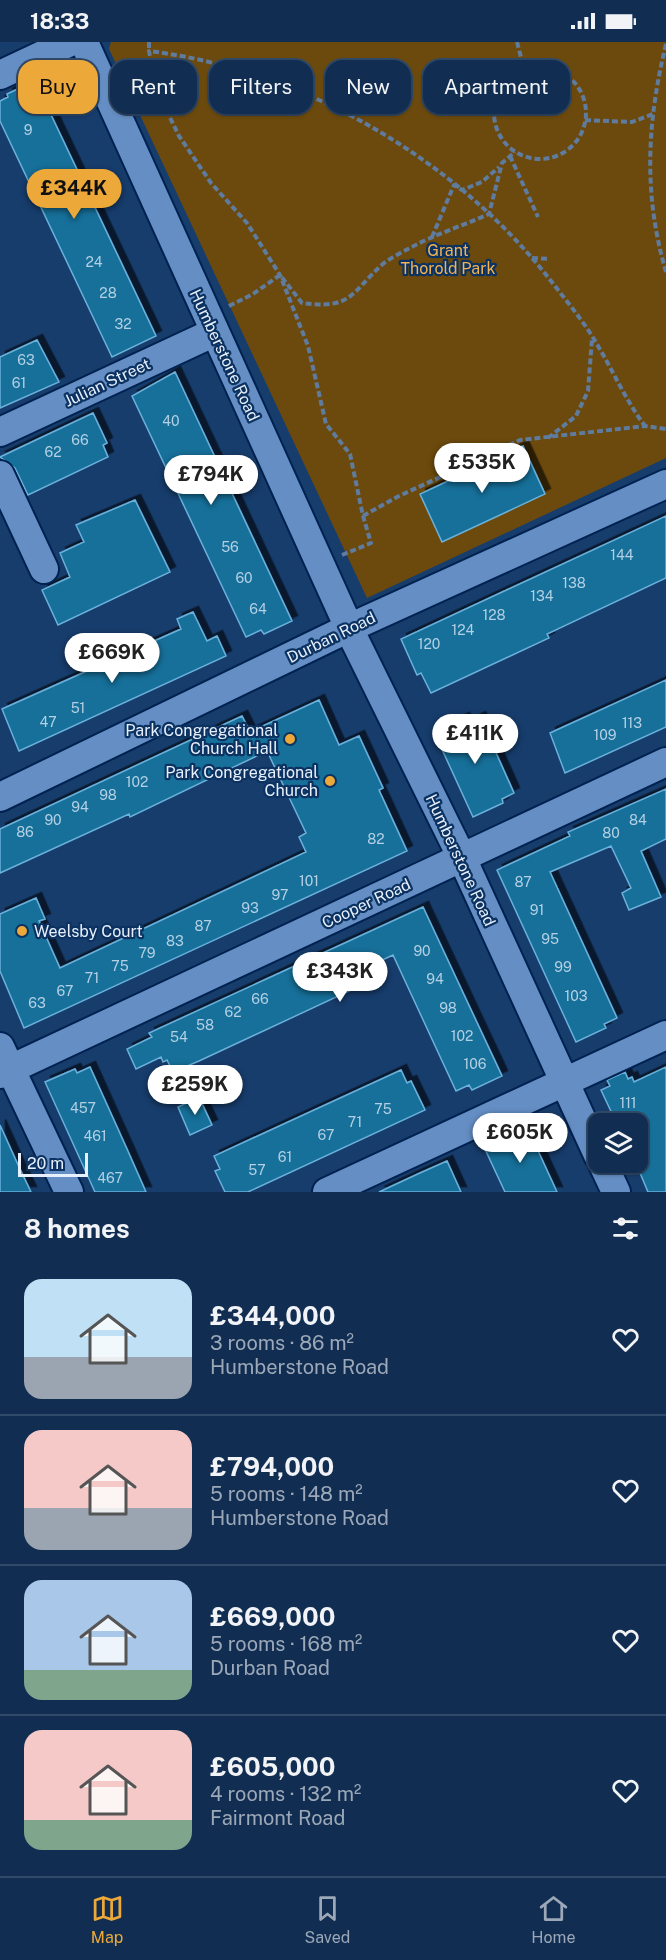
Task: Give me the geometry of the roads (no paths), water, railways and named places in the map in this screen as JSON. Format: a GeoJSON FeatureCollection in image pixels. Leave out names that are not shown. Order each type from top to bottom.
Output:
{"type":"FeatureCollection","features":[{"type":"Feature","properties":{"kind":"street"},"geometry":{"type":"LineString","coordinates":[[0,75],[70,42]]}},
{"type":"Feature","properties":{"kind":"street","name":"Humberstone Road"},"geometry":{"type":"LineString","coordinates":[[84,42],[349,628],[462,858],[588,1134]]}},
{"type":"Feature","properties":{"kind":"street","name":"Julian Street"},"geometry":{"type":"LineString","coordinates":[[0,432],[210,322]]}},
{"type":"Feature","properties":{"kind":"street"},"geometry":{"type":"LineString","coordinates":[[0,474],[44,569]]}},
{"type":"Feature","properties":{"kind":"street","name":"Durban Road"},"geometry":{"type":"LineString","coordinates":[[0,797],[349,628],[666,484]]}},
{"type":"Feature","properties":{"kind":"street","name":"Cooper Road"},"geometry":{"type":"LineString","coordinates":[[3,1063],[462,858],[666,762]]}},
{"type":"Feature","properties":{"kind":"street"},"geometry":{"type":"LineString","coordinates":[[327,1192],[666,1035]]}},
{"type":"Feature","properties":{"kind":"street"},"geometry":{"type":"LineString","coordinates":[[3,1063],[69,1192]]}},
{"type":"Feature","properties":{"kind":"street"},"geometry":{"type":"LineString","coordinates":[[607,1173],[616,1192]]}},
{"type":"Feature","properties":{"kind":"place","name":"Park Congregational Church Hall"},"geometry":{"type":"Point","coordinates":[290,739]}},
{"type":"Feature","properties":{"kind":"place","name":"Park Congregational Church"},"geometry":{"type":"Point","coordinates":[330,781]}},
{"type":"Feature","properties":{"kind":"place","name":"Weelsby Court"},"geometry":{"type":"Point","coordinates":[22,931]}},
{"type":"Feature","properties":{"kind":"park label","name":"Grant Thorold Park"},"geometry":{"type":"Point","coordinates":[448,259]}}]}
